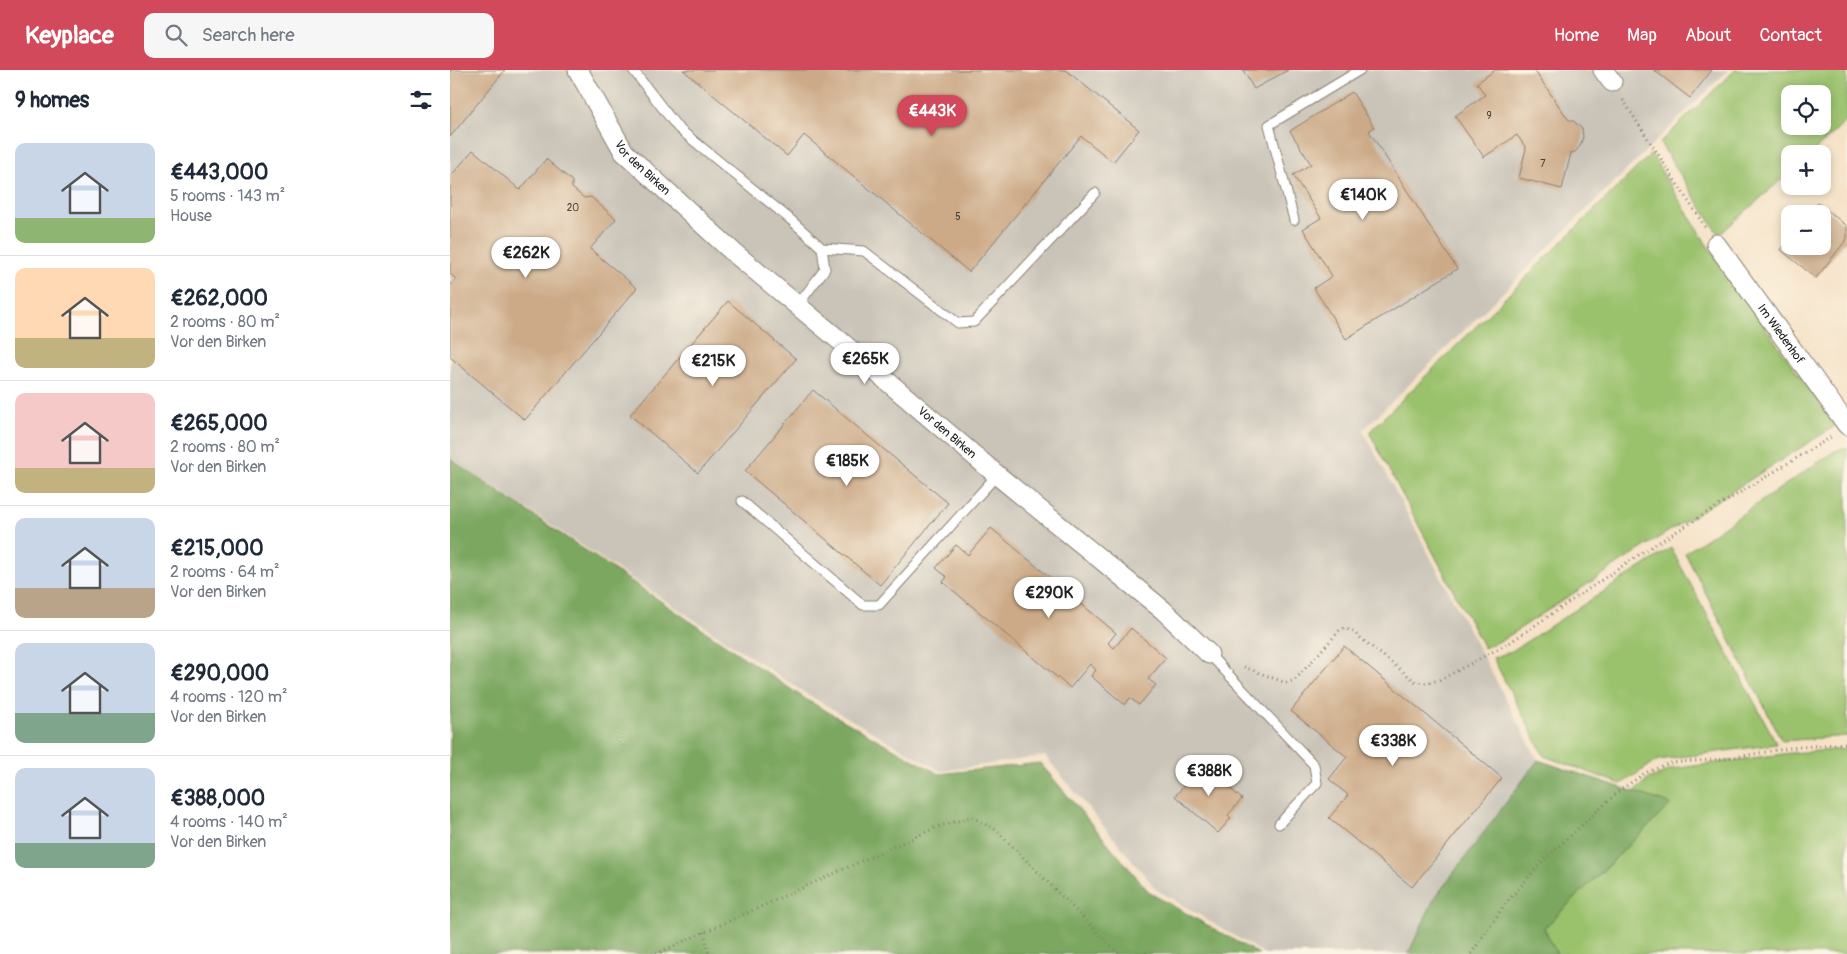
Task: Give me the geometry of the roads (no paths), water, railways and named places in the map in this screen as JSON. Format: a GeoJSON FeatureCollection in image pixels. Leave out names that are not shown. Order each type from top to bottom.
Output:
{"type":"FeatureCollection","features":[{"type":"Feature","properties":{"kind":"street","name":"Vor den Birken"},"geometry":{"type":"LineString","coordinates":[[578,70],[624,152],[733,252],[997,475],[1163,610],[1209,654]]}},
{"type":"Feature","properties":{"kind":"street","name":"Im Wiedenhof"},"geometry":{"type":"LineString","coordinates":[[1716,244],[1843,429]]}},
{"type":"Feature","properties":{"kind":"lane"},"geometry":{"type":"LineString","coordinates":[[633,70],[678,128],[791,220],[822,248],[864,251],[958,323],[974,322],[1095,193]]}},
{"type":"Feature","properties":{"kind":"lane"},"geometry":{"type":"LineString","coordinates":[[1294,220],[1268,125],[1360,70]]}},
{"type":"Feature","properties":{"kind":"lane"},"geometry":{"type":"LineString","coordinates":[[797,306],[825,269],[822,248]]}},
{"type":"Feature","properties":{"kind":"lane"},"geometry":{"type":"LineString","coordinates":[[742,501],[863,605],[879,605],[997,475]]}},
{"type":"Feature","properties":{"kind":"lane"},"geometry":{"type":"LineString","coordinates":[[1209,654],[1314,765],[1318,783],[1279,824]]}}]}
